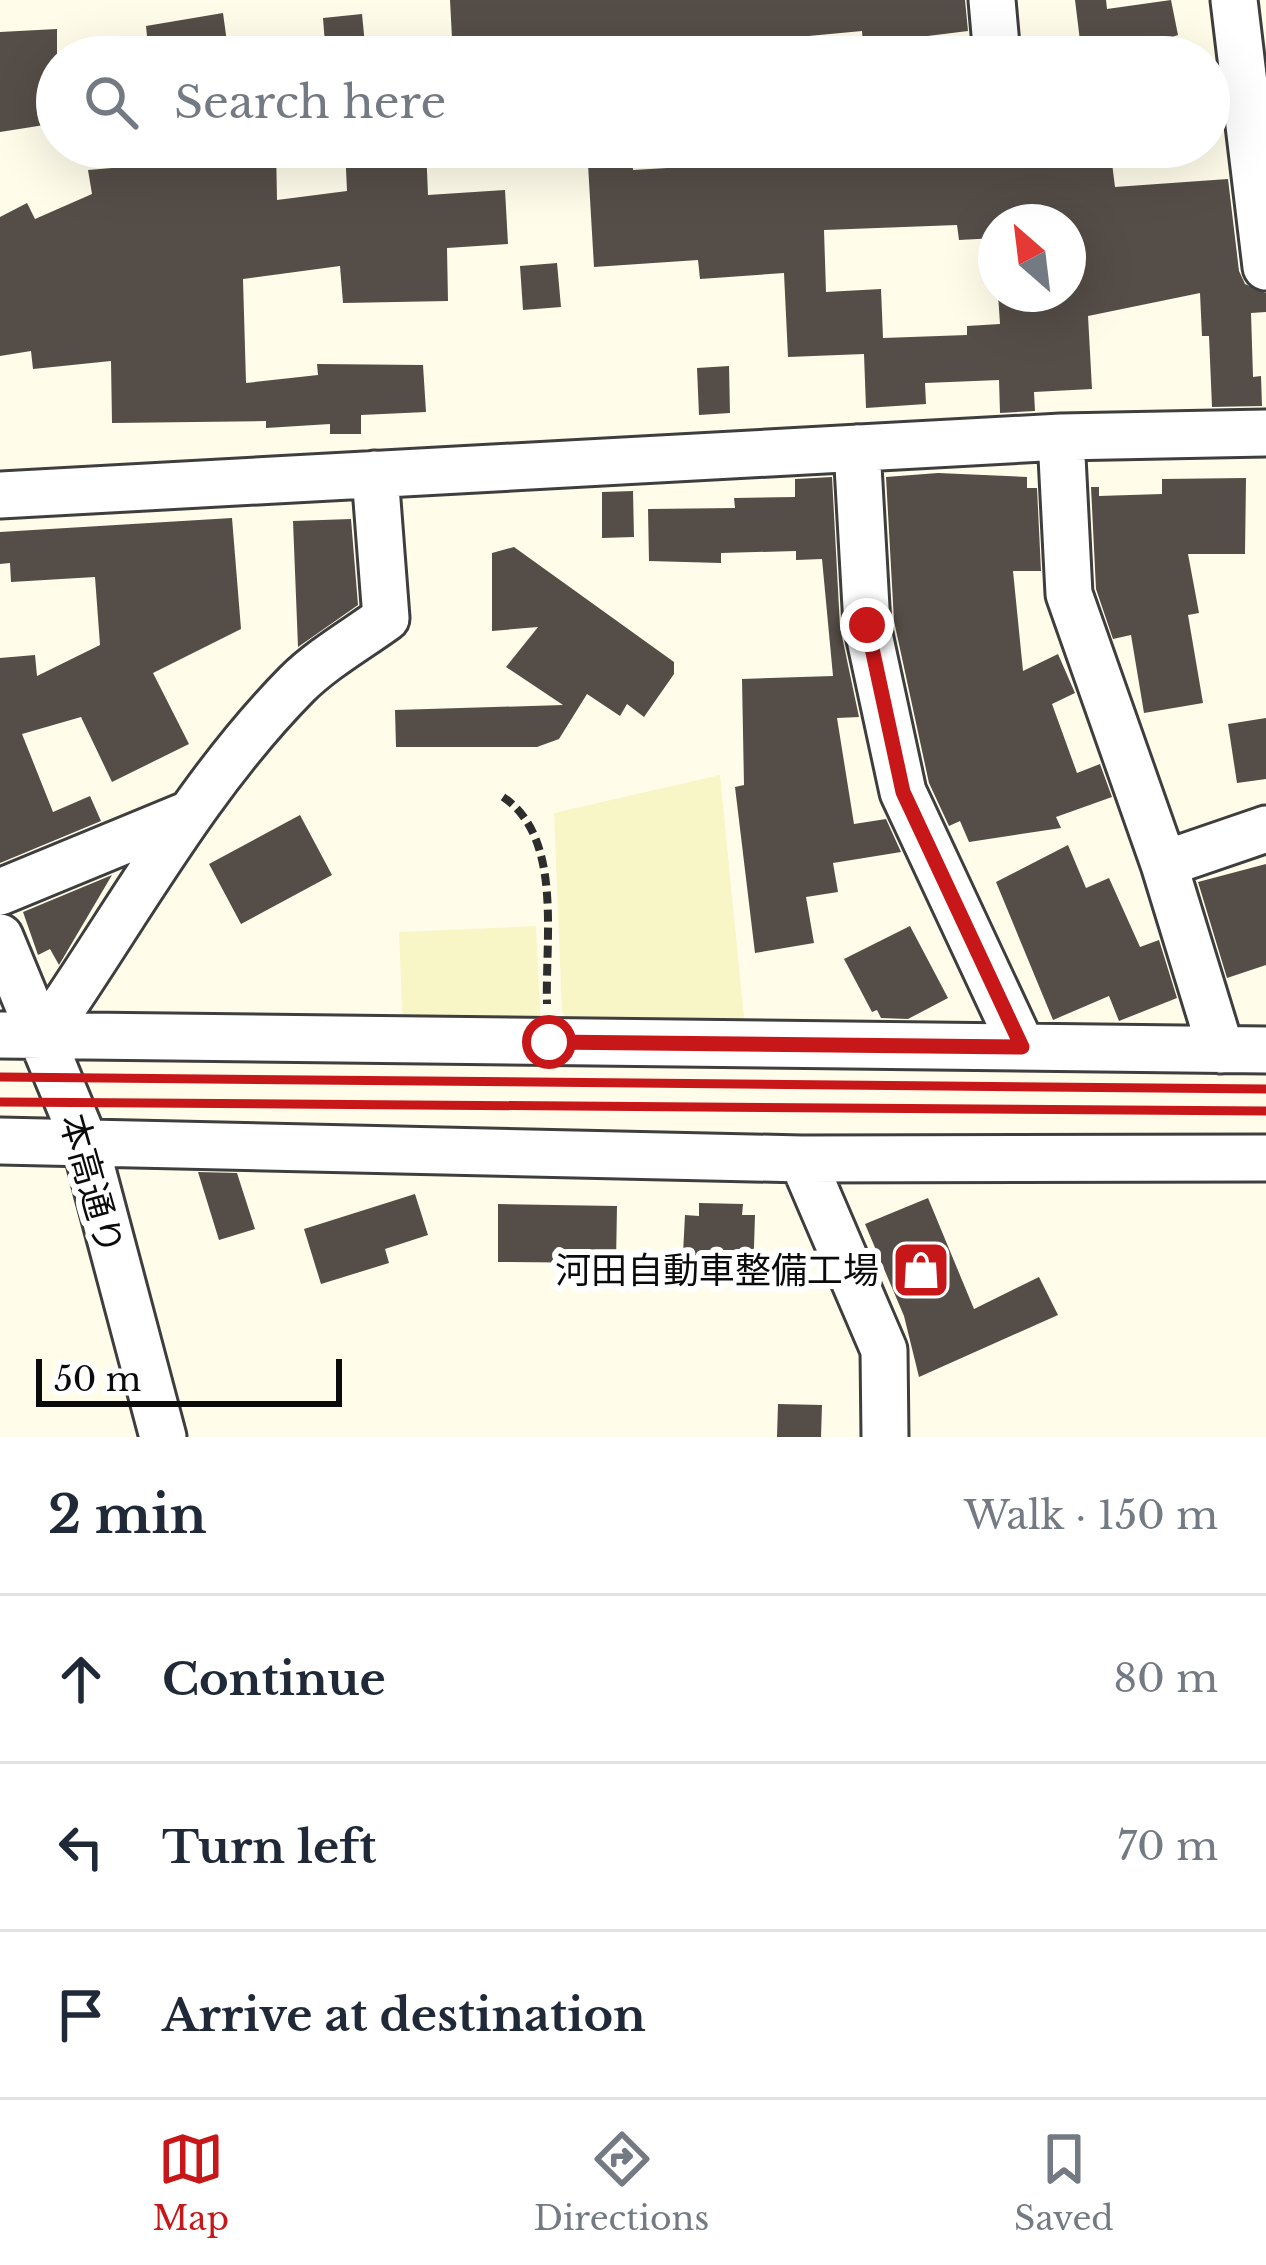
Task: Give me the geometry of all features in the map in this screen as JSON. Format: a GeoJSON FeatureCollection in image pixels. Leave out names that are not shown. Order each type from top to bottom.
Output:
{"type":"FeatureCollection","features":[{"type":"Feature","properties":{"kind":"street"},"geometry":{"type":"LineString","coordinates":[[992,0],[995,36]]}},
{"type":"Feature","properties":{"kind":"street"},"geometry":{"type":"LineString","coordinates":[[1234,0],[1265,251]]}},
{"type":"Feature","properties":{"kind":"street"},"geometry":{"type":"LineString","coordinates":[[0,495],[1060,437],[1266,433]]}},
{"type":"Feature","properties":{"kind":"street"},"geometry":{"type":"LineString","coordinates":[[22,1035],[1244,1050],[1165,864],[1069,594],[1060,437]]}},
{"type":"Feature","properties":{"kind":"street"},"geometry":{"type":"LineString","coordinates":[[857,448],[867,625],[903,792],[1022,1047]]}},
{"type":"Feature","properties":{"kind":"street"},"geometry":{"type":"LineString","coordinates":[[22,1035],[189,814],[299,681],[386,619],[375,474]]}},
{"type":"Feature","properties":{"kind":"street"},"geometry":{"type":"LineString","coordinates":[[0,892],[189,814]]}},
{"type":"Feature","properties":{"kind":"street"},"geometry":{"type":"LineString","coordinates":[[1165,864],[1266,829]]}},
{"type":"Feature","properties":{"kind":"street","name":"本高通り"},"geometry":{"type":"LineString","coordinates":[[0,937],[22,1035],[85,1143],[164,1437]]}},
{"type":"Feature","properties":{"kind":"street"},"geometry":{"type":"LineString","coordinates":[[0,992],[22,1035]]}},
{"type":"Feature","properties":{"kind":"street"},"geometry":{"type":"LineString","coordinates":[[0,1142],[1263,1166]]}},
{"type":"Feature","properties":{"kind":"street"},"geometry":{"type":"LineString","coordinates":[[802,1159],[884,1350],[885,1437]]}},
{"type":"Feature","properties":{"kind":"path"},"geometry":{"type":"LineString","coordinates":[[503,797],[525,812],[541,847],[549,1042]]}},
{"type":"Feature","properties":{"kind":"shaded area"},"geometry":{"type":"Polygon","coordinates":[[[720,775],[745,1028],[568,1026],[562,1010],[554,813],[720,775]]]}},
{"type":"Feature","properties":{"kind":"shaded area"},"geometry":{"type":"Polygon","coordinates":[[[536,926],[541,1031],[403,1030],[399,932],[536,926]]]}},
{"type":"Feature","properties":{"kind":"building"},"geometry":{"type":"Polygon","coordinates":[[[450,0],[965,0],[968,31],[928,36],[862,36],[862,31],[809,36],[452,36],[450,0]]]}},
{"type":"Feature","properties":{"kind":"building"},"geometry":{"type":"Polygon","coordinates":[[[1075,0],[1106,0],[1107,9],[1171,0],[1178,35],[1175,36],[1079,36],[1075,0]]]}},
{"type":"Feature","properties":{"kind":"building"},"geometry":{"type":"Polygon","coordinates":[[[223,13],[226,36],[147,36],[146,26],[223,13]]]}},
{"type":"Feature","properties":{"kind":"building"},"geometry":{"type":"Polygon","coordinates":[[[362,14],[364,36],[324,36],[323,18],[362,14]]]}},
{"type":"Feature","properties":{"kind":"building"},"geometry":{"type":"Polygon","coordinates":[[[57,29],[57,36],[36,36],[36,126],[0,132],[0,32],[57,29]]]}},
{"type":"Feature","properties":{"kind":"building"},"geometry":{"type":"Polygon","coordinates":[[[276,168],[277,200],[347,191],[346,168],[427,168],[428,195],[505,190],[508,244],[447,248],[448,301],[343,303],[340,266],[243,279],[246,383],[318,375],[317,364],[423,365],[426,412],[361,415],[361,434],[330,434],[330,424],[266,428],[266,421],[112,423],[111,361],[33,369],[31,351],[0,356],[0,217],[27,203],[35,219],[92,194],[88,170],[276,168]]]}},
{"type":"Feature","properties":{"kind":"building"},"geometry":{"type":"Polygon","coordinates":[[[588,168],[1113,168],[1115,187],[1228,179],[1239,271],[1245,284],[1266,293],[1266,312],[1251,313],[1253,377],[1261,376],[1262,406],[1212,407],[1209,336],[1202,336],[1200,293],[1088,316],[1092,389],[1034,392],[1035,411],[1000,413],[999,380],[925,383],[926,404],[866,408],[864,354],[788,357],[784,273],[700,279],[698,260],[594,267],[588,168]],[[978,204],[978,239],[959,240],[957,225],[824,230],[826,292],[881,289],[883,338],[967,335],[967,326],[1000,324],[999,312],[1086,312],[1086,204],[978,204]]]}},
{"type":"Feature","properties":{"kind":"building"},"geometry":{"type":"Polygon","coordinates":[[[557,263],[561,307],[523,310],[520,266],[557,263]]]}},
{"type":"Feature","properties":{"kind":"building"},"geometry":{"type":"Polygon","coordinates":[[[729,366],[730,413],[699,415],[697,368],[729,366]]]}},
{"type":"Feature","properties":{"kind":"building"},"geometry":{"type":"Polygon","coordinates":[[[938,473],[1027,477],[1027,488],[1037,488],[1041,571],[1013,571],[1023,671],[1058,654],[1075,693],[1052,704],[1077,773],[1100,764],[1112,797],[1056,817],[1061,828],[969,842],[960,821],[949,826],[929,783],[894,621],[886,477],[938,473]]]}},
{"type":"Feature","properties":{"kind":"building"},"geometry":{"type":"Polygon","coordinates":[[[832,477],[840,627],[859,717],[837,718],[854,824],[886,819],[901,852],[833,863],[838,892],[806,897],[814,943],[755,953],[735,787],[744,785],[742,679],[833,676],[822,559],[796,560],[796,551],[721,553],[721,563],[649,561],[648,509],[735,508],[734,498],[795,497],[795,479],[832,477]]]}},
{"type":"Feature","properties":{"kind":"building"},"geometry":{"type":"Polygon","coordinates":[[[1246,478],[1245,554],[1188,554],[1199,613],[1188,615],[1203,703],[1144,713],[1131,635],[1113,639],[1096,589],[1091,487],[1099,487],[1099,496],[1162,494],[1162,479],[1246,478]]]}},
{"type":"Feature","properties":{"kind":"building"},"geometry":{"type":"Polygon","coordinates":[[[633,491],[634,537],[602,538],[602,492],[633,491]]]}},
{"type":"Feature","properties":{"kind":"building"},"geometry":{"type":"Polygon","coordinates":[[[232,518],[241,629],[153,673],[189,744],[112,782],[81,717],[22,734],[53,812],[90,796],[101,821],[0,863],[0,658],[35,655],[37,676],[100,645],[95,577],[11,582],[10,563],[0,564],[0,532],[232,518]]]}},
{"type":"Feature","properties":{"kind":"building"},"geometry":{"type":"Polygon","coordinates":[[[351,519],[358,605],[298,647],[293,521],[351,519]]]}},
{"type":"Feature","properties":{"kind":"building"},"geometry":{"type":"Polygon","coordinates":[[[514,547],[674,662],[674,674],[644,717],[627,704],[620,716],[587,694],[559,739],[537,747],[396,747],[395,710],[563,705],[506,667],[538,627],[492,631],[492,553],[514,547]]]}},
{"type":"Feature","properties":{"kind":"building"},"geometry":{"type":"Polygon","coordinates":[[[1266,718],[1266,779],[1237,783],[1228,724],[1266,718]]]}},
{"type":"Feature","properties":{"kind":"building"},"geometry":{"type":"Polygon","coordinates":[[[300,815],[332,875],[241,924],[209,864],[300,815]]]}},
{"type":"Feature","properties":{"kind":"building"},"geometry":{"type":"Polygon","coordinates":[[[1068,845],[1086,888],[1109,878],[1140,947],[1159,940],[1177,998],[1119,1021],[1109,996],[1053,1020],[996,882],[1068,845]]]}},
{"type":"Feature","properties":{"kind":"building"},"geometry":{"type":"Polygon","coordinates":[[[1266,864],[1266,965],[1227,978],[1198,882],[1266,864]]]}},
{"type":"Feature","properties":{"kind":"building"},"geometry":{"type":"Polygon","coordinates":[[[112,875],[59,965],[50,949],[38,955],[23,912],[112,875]]]}},
{"type":"Feature","properties":{"kind":"building"},"geometry":{"type":"Polygon","coordinates":[[[910,926],[948,998],[908,1019],[881,1018],[877,1010],[872,1012],[844,959],[910,926]]]}},
{"type":"Feature","properties":{"kind":"building"},"geometry":{"type":"Polygon","coordinates":[[[198,1172],[237,1173],[255,1229],[219,1240],[198,1172]]]}},
{"type":"Feature","properties":{"kind":"building"},"geometry":{"type":"Polygon","coordinates":[[[415,1194],[428,1235],[385,1249],[389,1263],[321,1284],[304,1229],[415,1194]]]}},
{"type":"Feature","properties":{"kind":"building","name":"河田自動車整備工場"},"geometry":{"type":"Polygon","coordinates":[[[928,1198],[974,1309],[1039,1277],[1058,1315],[919,1377],[904,1316],[865,1224],[928,1198]]]}},
{"type":"Feature","properties":{"kind":"building"},"geometry":{"type":"Polygon","coordinates":[[[699,1203],[743,1204],[742,1215],[755,1215],[753,1278],[736,1277],[736,1284],[698,1283],[698,1273],[682,1273],[685,1215],[699,1216],[699,1203]]]}},
{"type":"Feature","properties":{"kind":"building"},"geometry":{"type":"Polygon","coordinates":[[[498,1204],[617,1206],[616,1263],[498,1262],[498,1204]]]}},
{"type":"Feature","properties":{"kind":"building"},"geometry":{"type":"Polygon","coordinates":[[[778,1404],[822,1405],[821,1437],[777,1437],[778,1404]]]}},
{"type":"Feature","properties":{"kind":"railway"},"geometry":{"type":"LineString","coordinates":[[0,1077],[1266,1089]]}},
{"type":"Feature","properties":{"kind":"railway"},"geometry":{"type":"LineString","coordinates":[[0,1102],[1266,1111]]}},
{"type":"Feature","properties":{"kind":"place","name":"河田自動車整備工場"},"geometry":{"type":"Point","coordinates":[921,1270]}},
{"type":"Feature","properties":{"kind":"route"},"geometry":{"type":"LineString","coordinates":[[549,1042],[1022,1047],[903,792],[867,625]]}}]}
